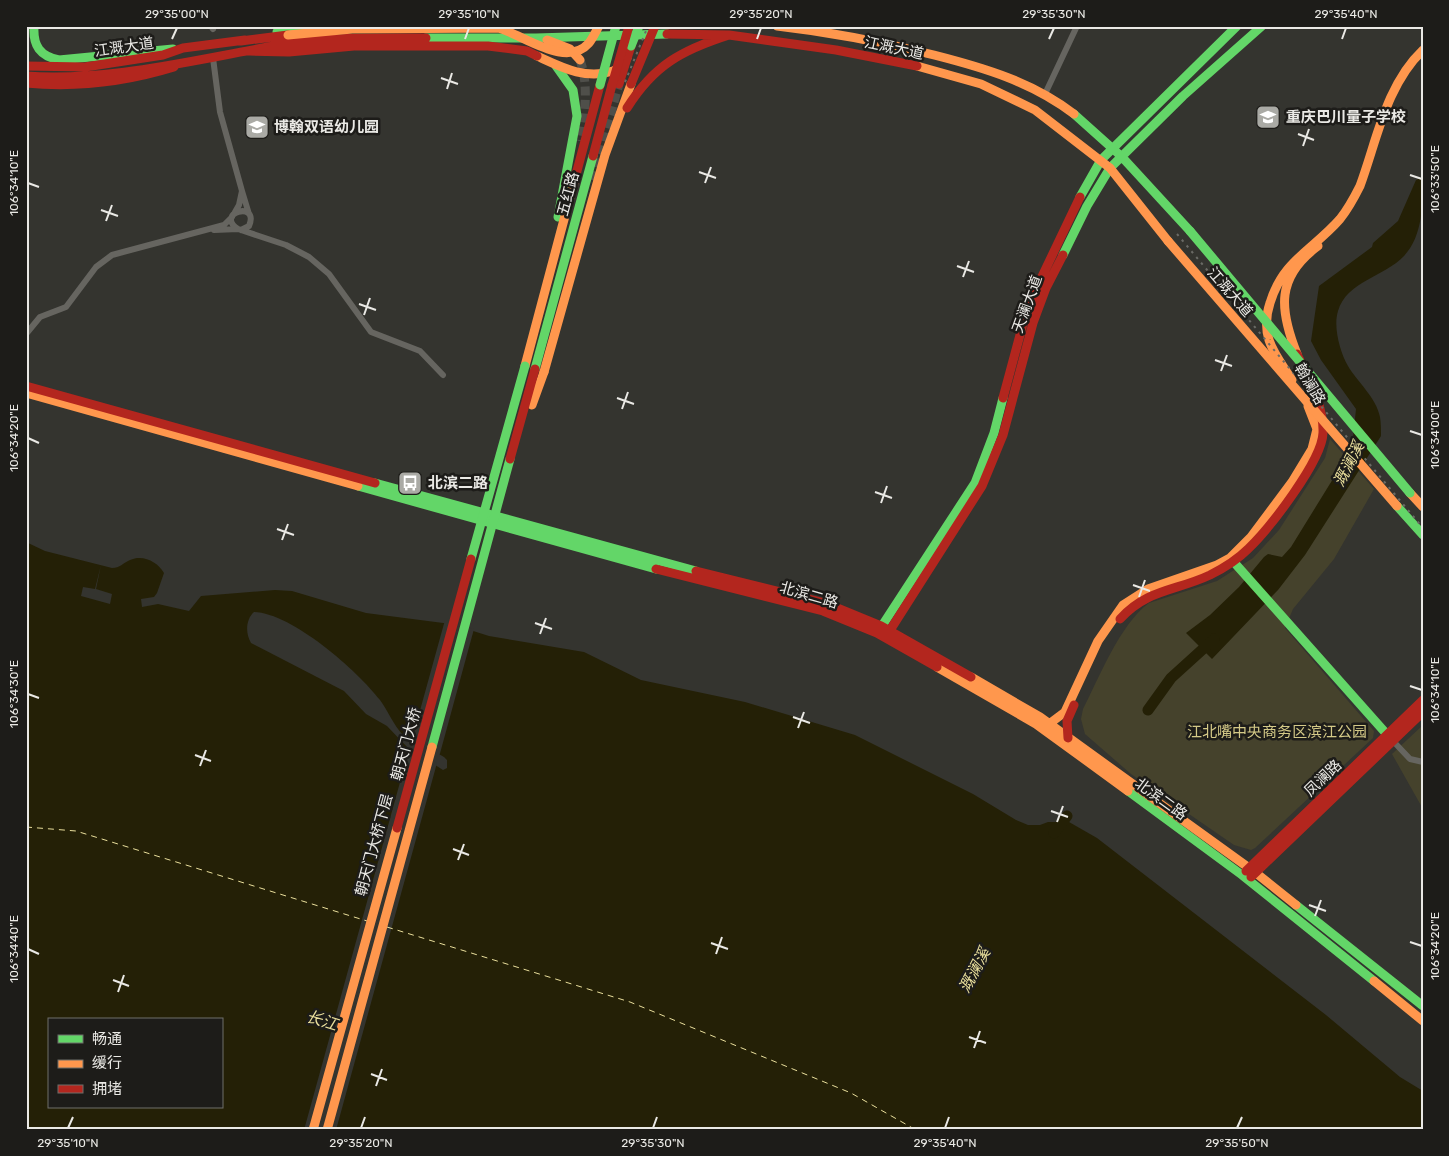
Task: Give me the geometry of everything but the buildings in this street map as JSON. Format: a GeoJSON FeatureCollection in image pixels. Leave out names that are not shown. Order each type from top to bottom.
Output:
{"type":"FeatureCollection","features":[{"type":"Feature","properties":{"kind":"main road","name":"江溉大道"},"geometry":{"type":"LineString","coordinates":[[26,64],[85,67],[163,55],[183,48],[241,41],[288,29],[314,26]]}},
{"type":"Feature","properties":{"kind":"main road"},"geometry":{"type":"LineString","coordinates":[[241,41],[352,29],[498,28],[513,31],[547,51],[563,55],[585,47],[599,26]]}},
{"type":"Feature","properties":{"kind":"main road","name":"五红路"},"geometry":{"type":"LineString","coordinates":[[523,366],[616,26]]}},
{"type":"Feature","properties":{"kind":"main road","name":"五红路"},"geometry":{"type":"LineString","coordinates":[[539,371],[616,84],[629,26]]}},
{"type":"Feature","properties":{"kind":"main road"},"geometry":{"type":"LineString","coordinates":[[616,84],[628,58],[639,26]]}},
{"type":"Feature","properties":{"kind":"main road"},"geometry":{"type":"LineString","coordinates":[[331,1130],[539,371],[605,155],[630,84],[655,26]]}},
{"type":"Feature","properties":{"kind":"main road","name":"江溉大道"},"geometry":{"type":"LineString","coordinates":[[777,26],[814,30],[926,53],[987,68],[1045,94],[1079,119],[1121,156],[1190,232],[1423,507]]}},
{"type":"Feature","properties":{"kind":"main road","name":"天澜大道"},"geometry":{"type":"LineString","coordinates":[[883,632],[975,483],[994,433],[1024,320],[1037,287],[1079,200],[1101,160],[1238,26]]}},
{"type":"Feature","properties":{"kind":"main road","name":"天澜大道"},"geometry":{"type":"LineString","coordinates":[[883,632],[982,486],[1003,435],[1033,323],[1046,288],[1087,206],[1110,168],[1183,96],[1262,26]]}},
{"type":"Feature","properties":{"kind":"main road"},"geometry":{"type":"LineString","coordinates":[[26,48],[34,27]]}},
{"type":"Feature","properties":{"kind":"main road"},"geometry":{"type":"LineString","coordinates":[[34,27],[34,44],[38,53],[44,57],[59,60]]}},
{"type":"Feature","properties":{"kind":"main road","name":"江溉大道"},"geometry":{"type":"LineString","coordinates":[[26,76],[53,78],[106,75],[152,66],[192,62],[288,44],[352,38],[700,34],[729,35],[836,50],[907,63],[981,84],[1035,110],[1110,168],[1168,241],[1423,535]]}},
{"type":"Feature","properties":{"kind":"main road"},"geometry":{"type":"LineString","coordinates":[[605,155],[622,118],[645,81],[675,55],[729,35]]}},
{"type":"Feature","properties":{"kind":"main road"},"geometry":{"type":"LineString","coordinates":[[540,37],[568,46],[575,51],[580,60]]}},
{"type":"Feature","properties":{"kind":"main road"},"geometry":{"type":"LineString","coordinates":[[249,51],[289,52],[354,46],[488,46],[519,50],[544,58],[570,71],[585,74],[614,71],[628,58]]}},
{"type":"Feature","properties":{"kind":"main road"},"geometry":{"type":"LineString","coordinates":[[26,64],[183,48]]}},
{"type":"Feature","properties":{"kind":"main road","name":"翰澜路"},"geometry":{"type":"LineString","coordinates":[[1049,724],[1060,718],[1065,712],[1111,621],[1127,602],[1152,585],[1232,560],[1262,523],[1311,453],[1317,436],[1313,414],[1269,343],[1266,330],[1266,314],[1273,287],[1292,260],[1336,223],[1352,202],[1398,83],[1409,63],[1423,50]]}},
{"type":"Feature","properties":{"kind":"main road","name":"翰澜路"},"geometry":{"type":"LineString","coordinates":[[1068,738],[1066,728],[1070,714],[1108,638],[1126,611],[1145,596],[1193,582],[1232,560],[1268,528],[1317,456],[1324,436],[1314,389],[1286,326],[1283,302],[1288,281],[1297,264],[1339,227],[1357,204],[1403,84],[1414,65],[1423,56]]}},
{"type":"Feature","properties":{"kind":"main road"},"geometry":{"type":"LineString","coordinates":[[544,58],[566,77],[573,90],[577,105],[577,125],[564,181],[555,253]]}},
{"type":"Feature","properties":{"kind":"main road"},"geometry":{"type":"LineString","coordinates":[[28,84],[97,83],[154,74],[192,62]]}},
{"type":"Feature","properties":{"kind":"main road","name":"朝天门大桥"},"geometry":{"type":"LineString","coordinates":[[311,1130],[523,366]]}},
{"type":"Feature","properties":{"kind":"main road","name":"朝天门大桥"},"geometry":{"type":"LineString","coordinates":[[327,1130],[507,469],[539,371]]}},
{"type":"Feature","properties":{"kind":"main road","name":"北滨二路"},"geometry":{"type":"LineString","coordinates":[[26,386],[666,564],[825,603],[883,632],[1049,724],[1253,870],[1423,1006]]}},
{"type":"Feature","properties":{"kind":"main road","name":"北滨二路"},"geometry":{"type":"LineString","coordinates":[[26,393],[664,571],[823,611],[883,632],[1036,724],[1246,877],[1423,1021]]}},
{"type":"Feature","properties":{"kind":"main road"},"geometry":{"type":"LineString","coordinates":[[1232,560],[1390,738]]}},
{"type":"Feature","properties":{"kind":"main road","name":"凤澜路"},"geometry":{"type":"LineString","coordinates":[[1246,877],[1390,738],[1423,700]]}},
{"type":"Feature","properties":{"kind":"main road","name":"凤澜路"},"geometry":{"type":"LineString","coordinates":[[1390,738],[1423,712]]}},
{"type":"Feature","properties":{"kind":"street"},"geometry":{"type":"LineString","coordinates":[[1045,94],[1076,26]]}},
{"type":"Feature","properties":{"kind":"street"},"geometry":{"type":"LineString","coordinates":[[213,58],[220,112],[254,230],[271,240]]}},
{"type":"Feature","properties":{"kind":"street"},"geometry":{"type":"LineString","coordinates":[[26,334],[40,317],[66,307],[96,267],[112,254],[224,225],[239,205],[242,191]]}},
{"type":"Feature","properties":{"kind":"street"},"geometry":{"type":"LineString","coordinates":[[233,215],[243,211],[250,217]]}},
{"type":"Feature","properties":{"kind":"street"},"geometry":{"type":"LineString","coordinates":[[233,215],[232,223],[239,230]]}},
{"type":"Feature","properties":{"kind":"street"},"geometry":{"type":"LineString","coordinates":[[239,230],[249,226],[250,217]]}},
{"type":"Feature","properties":{"kind":"street"},"geometry":{"type":"LineString","coordinates":[[201,231],[239,230],[298,250],[319,265],[338,286],[371,332],[420,351],[443,375]]}},
{"type":"Feature","properties":{"kind":"street"},"geometry":{"type":"LineString","coordinates":[[1390,738],[1410,759],[1423,762]]}},
{"type":"Feature","properties":{"kind":"green space","name":"江北嘴中央商务区滨江公园"},"geometry":{"type":"Polygon","coordinates":[[[1330,439],[1374,489],[1334,559],[1293,609],[1285,628],[1374,731],[1373,738],[1251,850],[1234,845],[1131,774],[1085,734],[1081,719],[1083,709],[1111,652],[1138,612],[1149,603],[1217,581],[1253,558],[1279,530],[1325,458],[1330,439]]]}},
{"type":"Feature","properties":{"kind":"green space"},"geometry":{"type":"Polygon","coordinates":[[[1423,725],[1423,809],[1392,754],[1423,725]]]}},
{"type":"Feature","properties":{"kind":"water"},"geometry":{"type":"Polygon","coordinates":[[[1423,177],[1421,219],[1410,248],[1396,263],[1349,293],[1338,311],[1337,317],[1337,332],[1342,354],[1352,372],[1375,403],[1380,417],[1381,436],[1305,555],[1278,590],[1212,659],[1186,633],[1210,615],[1239,587],[1264,557],[1268,554],[1282,557],[1291,547],[1344,461],[1353,438],[1356,409],[1321,360],[1311,341],[1319,286],[1372,247],[1373,243],[1398,221],[1416,180],[1423,177]]]}},
{"type":"Feature","properties":{"kind":"water","name":"长江"},"geometry":{"type":"Polygon","coordinates":[[[26,542],[45,551],[112,568],[135,558],[154,562],[164,573],[154,597],[141,599],[142,607],[158,604],[189,611],[201,596],[275,590],[292,591],[366,613],[451,624],[489,636],[584,652],[641,680],[745,702],[855,735],[973,794],[1016,820],[1028,825],[1040,825],[1048,822],[1069,822],[1097,838],[1326,1015],[1400,1077],[1423,1091],[1423,1130],[26,1130],[26,542]],[[254,612],[249,618],[247,626],[251,643],[344,691],[366,714],[387,726],[407,747],[443,770],[447,768],[447,760],[444,757],[411,741],[403,735],[370,688],[340,660],[305,633],[287,622],[254,612]]]}},
{"type":"Feature","properties":{"kind":"pier"},"geometry":{"type":"Polygon","coordinates":[[[101,565],[96,589],[112,594],[110,604],[81,596],[83,587],[95,589],[101,565]]]}},
{"type":"Feature","properties":{"kind":"pier"},"geometry":{"type":"Polygon","coordinates":[[[445,620],[474,629],[439,757],[411,743],[445,620]]]}},
{"type":"Feature","properties":{"kind":"pier"},"geometry":{"type":"Polygon","coordinates":[[[410,746],[437,763],[336,1130],[304,1130],[410,746]]]}},
{"type":"Feature","properties":{"kind":"waterway","name":"溉澜溪"},"geometry":{"type":"LineString","coordinates":[[1148,710],[1171,678],[1214,639]]}},
{"type":"Feature","properties":{"kind":"waterway","name":"溉澜溪"},"geometry":{"type":"LineString","coordinates":[[1054,833],[1067,816]]}},
{"type":"Feature","properties":{"kind":"ferry route"},"geometry":{"type":"LineString","coordinates":[[26,827],[76,831],[367,921]]}},
{"type":"Feature","properties":{"kind":"ferry route"},"geometry":{"type":"LineString","coordinates":[[387,927],[630,1002],[851,1093],[916,1130]]}},
{"type":"Feature","properties":{"kind":"tunnel"},"geometry":{"type":"LineString","coordinates":[[580,60],[585,90],[585,111],[580,141]]}},
{"type":"Feature","properties":{"kind":"tunnel"},"geometry":{"type":"LineString","coordinates":[[592,180],[619,84]]}},
{"type":"Feature","properties":{"kind":"railway"},"geometry":{"type":"LineString","coordinates":[[625,82],[648,26]]}},
{"type":"Feature","properties":{"kind":"railway"},"geometry":{"type":"LineString","coordinates":[[1177,234],[1423,528]]}},
{"type":"Feature","properties":{"kind":"railway"},"geometry":{"type":"LineString","coordinates":[[315,1130],[526,366]]}},
{"type":"Feature","properties":{"kind":"traffic: fast"},"geometry":{"type":"LineString","coordinates":[[277,32],[314,26]]}},
{"type":"Feature","properties":{"kind":"traffic: fast"},"geometry":{"type":"LineString","coordinates":[[600,85],[616,26]]}},
{"type":"Feature","properties":{"kind":"traffic: fast"},"geometry":{"type":"LineString","coordinates":[[631,46],[639,26]]}},
{"type":"Feature","properties":{"kind":"traffic: fast"},"geometry":{"type":"LineString","coordinates":[[1080,197],[1101,160],[1237,26]]}},
{"type":"Feature","properties":{"kind":"traffic: fast"},"geometry":{"type":"LineString","coordinates":[[1063,255],[1087,206],[1110,168],[1183,96],[1262,26]]}},
{"type":"Feature","properties":{"kind":"traffic: fast"},"geometry":{"type":"LineString","coordinates":[[34,27],[36,45],[42,53],[59,60],[173,49]]}},
{"type":"Feature","properties":{"kind":"traffic: fast"},"geometry":{"type":"LineString","coordinates":[[426,38],[536,38],[667,34]]}},
{"type":"Feature","properties":{"kind":"traffic: fast"},"geometry":{"type":"LineString","coordinates":[[556,66],[573,90],[577,116],[558,217]]}},
{"type":"Feature","properties":{"kind":"traffic: fast"},"geometry":{"type":"LineString","coordinates":[[1074,114],[1122,157],[1190,231]]}},
{"type":"Feature","properties":{"kind":"traffic: fast"},"geometry":{"type":"LineString","coordinates":[[535,369],[593,156]]}},
{"type":"Feature","properties":{"kind":"traffic: fast"},"geometry":{"type":"LineString","coordinates":[[1190,231],[1410,493]]}},
{"type":"Feature","properties":{"kind":"traffic: fast"},"geometry":{"type":"LineString","coordinates":[[471,559],[525,366]]}},
{"type":"Feature","properties":{"kind":"traffic: fast"},"geometry":{"type":"LineString","coordinates":[[878,632],[975,483],[994,433],[1003,398]]}},
{"type":"Feature","properties":{"kind":"traffic: fast"},"geometry":{"type":"LineString","coordinates":[[432,747],[510,459]]}},
{"type":"Feature","properties":{"kind":"traffic: fast"},"geometry":{"type":"LineString","coordinates":[[375,483],[696,571]]}},
{"type":"Feature","properties":{"kind":"traffic: fast"},"geometry":{"type":"LineString","coordinates":[[358,486],[656,569]]}},
{"type":"Feature","properties":{"kind":"traffic: fast"},"geometry":{"type":"LineString","coordinates":[[1397,506],[1423,535]]}},
{"type":"Feature","properties":{"kind":"traffic: fast"},"geometry":{"type":"LineString","coordinates":[[1232,560],[1391,739]]}},
{"type":"Feature","properties":{"kind":"traffic: fast"},"geometry":{"type":"LineString","coordinates":[[1128,791],[1242,875],[1374,981]]}},
{"type":"Feature","properties":{"kind":"traffic: fast"},"geometry":{"type":"LineString","coordinates":[[1296,905],[1423,1006]]}},
{"type":"Feature","properties":{"kind":"traffic: slow"},"geometry":{"type":"LineString","coordinates":[[288,35],[352,29],[498,28],[545,48],[569,53],[580,50],[589,43],[599,26]]}},
{"type":"Feature","properties":{"kind":"traffic: slow"},"geometry":{"type":"LineString","coordinates":[[777,26],[817,31],[875,42],[971,65],[1007,77],[1042,93],[1074,114]]}},
{"type":"Feature","properties":{"kind":"traffic: slow"},"geometry":{"type":"LineString","coordinates":[[547,40],[570,49],[580,60]]}},
{"type":"Feature","properties":{"kind":"traffic: slow"},"geometry":{"type":"LineString","coordinates":[[1292,380],[1279,361],[1269,340],[1267,326],[1270,303],[1276,288],[1291,266],[1330,230],[1348,207],[1360,186],[1391,96],[1410,64],[1423,50]]}},
{"type":"Feature","properties":{"kind":"traffic: slow"},"geometry":{"type":"LineString","coordinates":[[537,56],[574,71],[593,74],[613,71],[627,58]]}},
{"type":"Feature","properties":{"kind":"traffic: slow"},"geometry":{"type":"LineString","coordinates":[[917,66],[981,84],[1035,110],[1110,168],[1168,241]]}},
{"type":"Feature","properties":{"kind":"traffic: slow"},"geometry":{"type":"LineString","coordinates":[[544,372],[605,155],[631,84]]}},
{"type":"Feature","properties":{"kind":"traffic: slow"},"geometry":{"type":"LineString","coordinates":[[525,366],[574,182]]}},
{"type":"Feature","properties":{"kind":"traffic: slow"},"geometry":{"type":"LineString","coordinates":[[1168,241],[1397,506]]}},
{"type":"Feature","properties":{"kind":"traffic: slow"},"geometry":{"type":"LineString","coordinates":[[1297,354],[1287,322],[1285,295],[1288,282],[1294,270],[1318,246]]}},
{"type":"Feature","properties":{"kind":"traffic: slow"},"geometry":{"type":"LineString","coordinates":[[532,405],[544,372]]}},
{"type":"Feature","properties":{"kind":"traffic: slow"},"geometry":{"type":"LineString","coordinates":[[26,393],[358,486]]}},
{"type":"Feature","properties":{"kind":"traffic: slow"},"geometry":{"type":"LineString","coordinates":[[1049,724],[1065,712],[1098,641],[1123,605],[1148,589],[1217,565],[1230,558],[1251,537],[1292,482],[1312,449],[1317,429],[1308,406]]}},
{"type":"Feature","properties":{"kind":"traffic: slow"},"geometry":{"type":"LineString","coordinates":[[1410,493],[1423,507]]}},
{"type":"Feature","properties":{"kind":"traffic: slow"},"geometry":{"type":"LineString","coordinates":[[937,667],[1036,724],[1128,791]]}},
{"type":"Feature","properties":{"kind":"traffic: slow"},"geometry":{"type":"LineString","coordinates":[[971,677],[1040,717],[1256,873],[1296,905]]}},
{"type":"Feature","properties":{"kind":"traffic: slow"},"geometry":{"type":"LineString","coordinates":[[327,1130],[432,747]]}},
{"type":"Feature","properties":{"kind":"traffic: slow"},"geometry":{"type":"LineString","coordinates":[[313,1130],[397,828]]}},
{"type":"Feature","properties":{"kind":"traffic: slow"},"geometry":{"type":"LineString","coordinates":[[1374,981],[1423,1021]]}},
{"type":"Feature","properties":{"kind":"traffic: jam"},"geometry":{"type":"LineString","coordinates":[[612,85],[629,26]]}},
{"type":"Feature","properties":{"kind":"traffic: jam"},"geometry":{"type":"LineString","coordinates":[[631,84],[655,26]]}},
{"type":"Feature","properties":{"kind":"traffic: jam"},"geometry":{"type":"LineString","coordinates":[[667,34],[729,35],[836,50],[917,66]]}},
{"type":"Feature","properties":{"kind":"traffic: jam"},"geometry":{"type":"LineString","coordinates":[[241,41],[288,35]]}},
{"type":"Feature","properties":{"kind":"traffic: jam"},"geometry":{"type":"LineString","coordinates":[[627,108],[648,81],[671,61],[683,53],[729,35]]}},
{"type":"Feature","properties":{"kind":"traffic: jam"},"geometry":{"type":"LineString","coordinates":[[26,76],[59,77],[124,72],[286,44],[321,40],[426,38]]}},
{"type":"Feature","properties":{"kind":"traffic: jam"},"geometry":{"type":"LineString","coordinates":[[26,66],[85,67],[163,55],[183,48],[245,40]]}},
{"type":"Feature","properties":{"kind":"traffic: jam"},"geometry":{"type":"LineString","coordinates":[[249,51],[289,52],[354,46],[488,46],[527,51],[537,56]]}},
{"type":"Feature","properties":{"kind":"traffic: jam"},"geometry":{"type":"LineString","coordinates":[[619,84],[631,46]]}},
{"type":"Feature","properties":{"kind":"traffic: jam"},"geometry":{"type":"LineString","coordinates":[[26,83],[64,85],[101,82],[137,77],[174,67]]}},
{"type":"Feature","properties":{"kind":"traffic: jam"},"geometry":{"type":"LineString","coordinates":[[574,182],[600,85]]}},
{"type":"Feature","properties":{"kind":"traffic: jam"},"geometry":{"type":"LineString","coordinates":[[593,156],[612,85]]}},
{"type":"Feature","properties":{"kind":"traffic: jam"},"geometry":{"type":"LineString","coordinates":[[1003,398],[1024,320],[1037,287],[1080,197]]}},
{"type":"Feature","properties":{"kind":"traffic: jam"},"geometry":{"type":"LineString","coordinates":[[887,635],[982,486],[1003,435],[1033,323],[1046,288],[1063,255]]}},
{"type":"Feature","properties":{"kind":"traffic: jam"},"geometry":{"type":"LineString","coordinates":[[1120,619],[1130,609],[1151,596],[1210,575],[1235,560],[1257,539],[1293,494],[1314,460],[1323,433],[1323,423],[1318,402],[1297,354]]}},
{"type":"Feature","properties":{"kind":"traffic: jam"},"geometry":{"type":"LineString","coordinates":[[510,459],[535,369]]}},
{"type":"Feature","properties":{"kind":"traffic: jam"},"geometry":{"type":"LineString","coordinates":[[26,386],[375,483]]}},
{"type":"Feature","properties":{"kind":"traffic: jam"},"geometry":{"type":"LineString","coordinates":[[397,828],[471,559]]}},
{"type":"Feature","properties":{"kind":"traffic: jam"},"geometry":{"type":"LineString","coordinates":[[656,569],[823,611],[877,633],[937,667]]}},
{"type":"Feature","properties":{"kind":"traffic: jam"},"geometry":{"type":"LineString","coordinates":[[696,571],[825,603],[881,626],[971,677]]}},
{"type":"Feature","properties":{"kind":"traffic: jam"},"geometry":{"type":"LineString","coordinates":[[1246,871],[1423,700]]}},
{"type":"Feature","properties":{"kind":"traffic: jam"},"geometry":{"type":"LineString","coordinates":[[1068,738],[1067,721],[1074,705]]}},
{"type":"Feature","properties":{"kind":"traffic: jam"},"geometry":{"type":"LineString","coordinates":[[1251,877],[1423,712]]}},
{"type":"Feature","properties":{"kind":"place","name":"重庆巴川量子学校"},"geometry":{"type":"Point","coordinates":[1268,117]}},
{"type":"Feature","properties":{"kind":"place","name":"博翰双语幼儿园"},"geometry":{"type":"Point","coordinates":[257,127]}},
{"type":"Feature","properties":{"kind":"place","name":"北滨二路"},"geometry":{"type":"Point","coordinates":[410,483]}}]}
